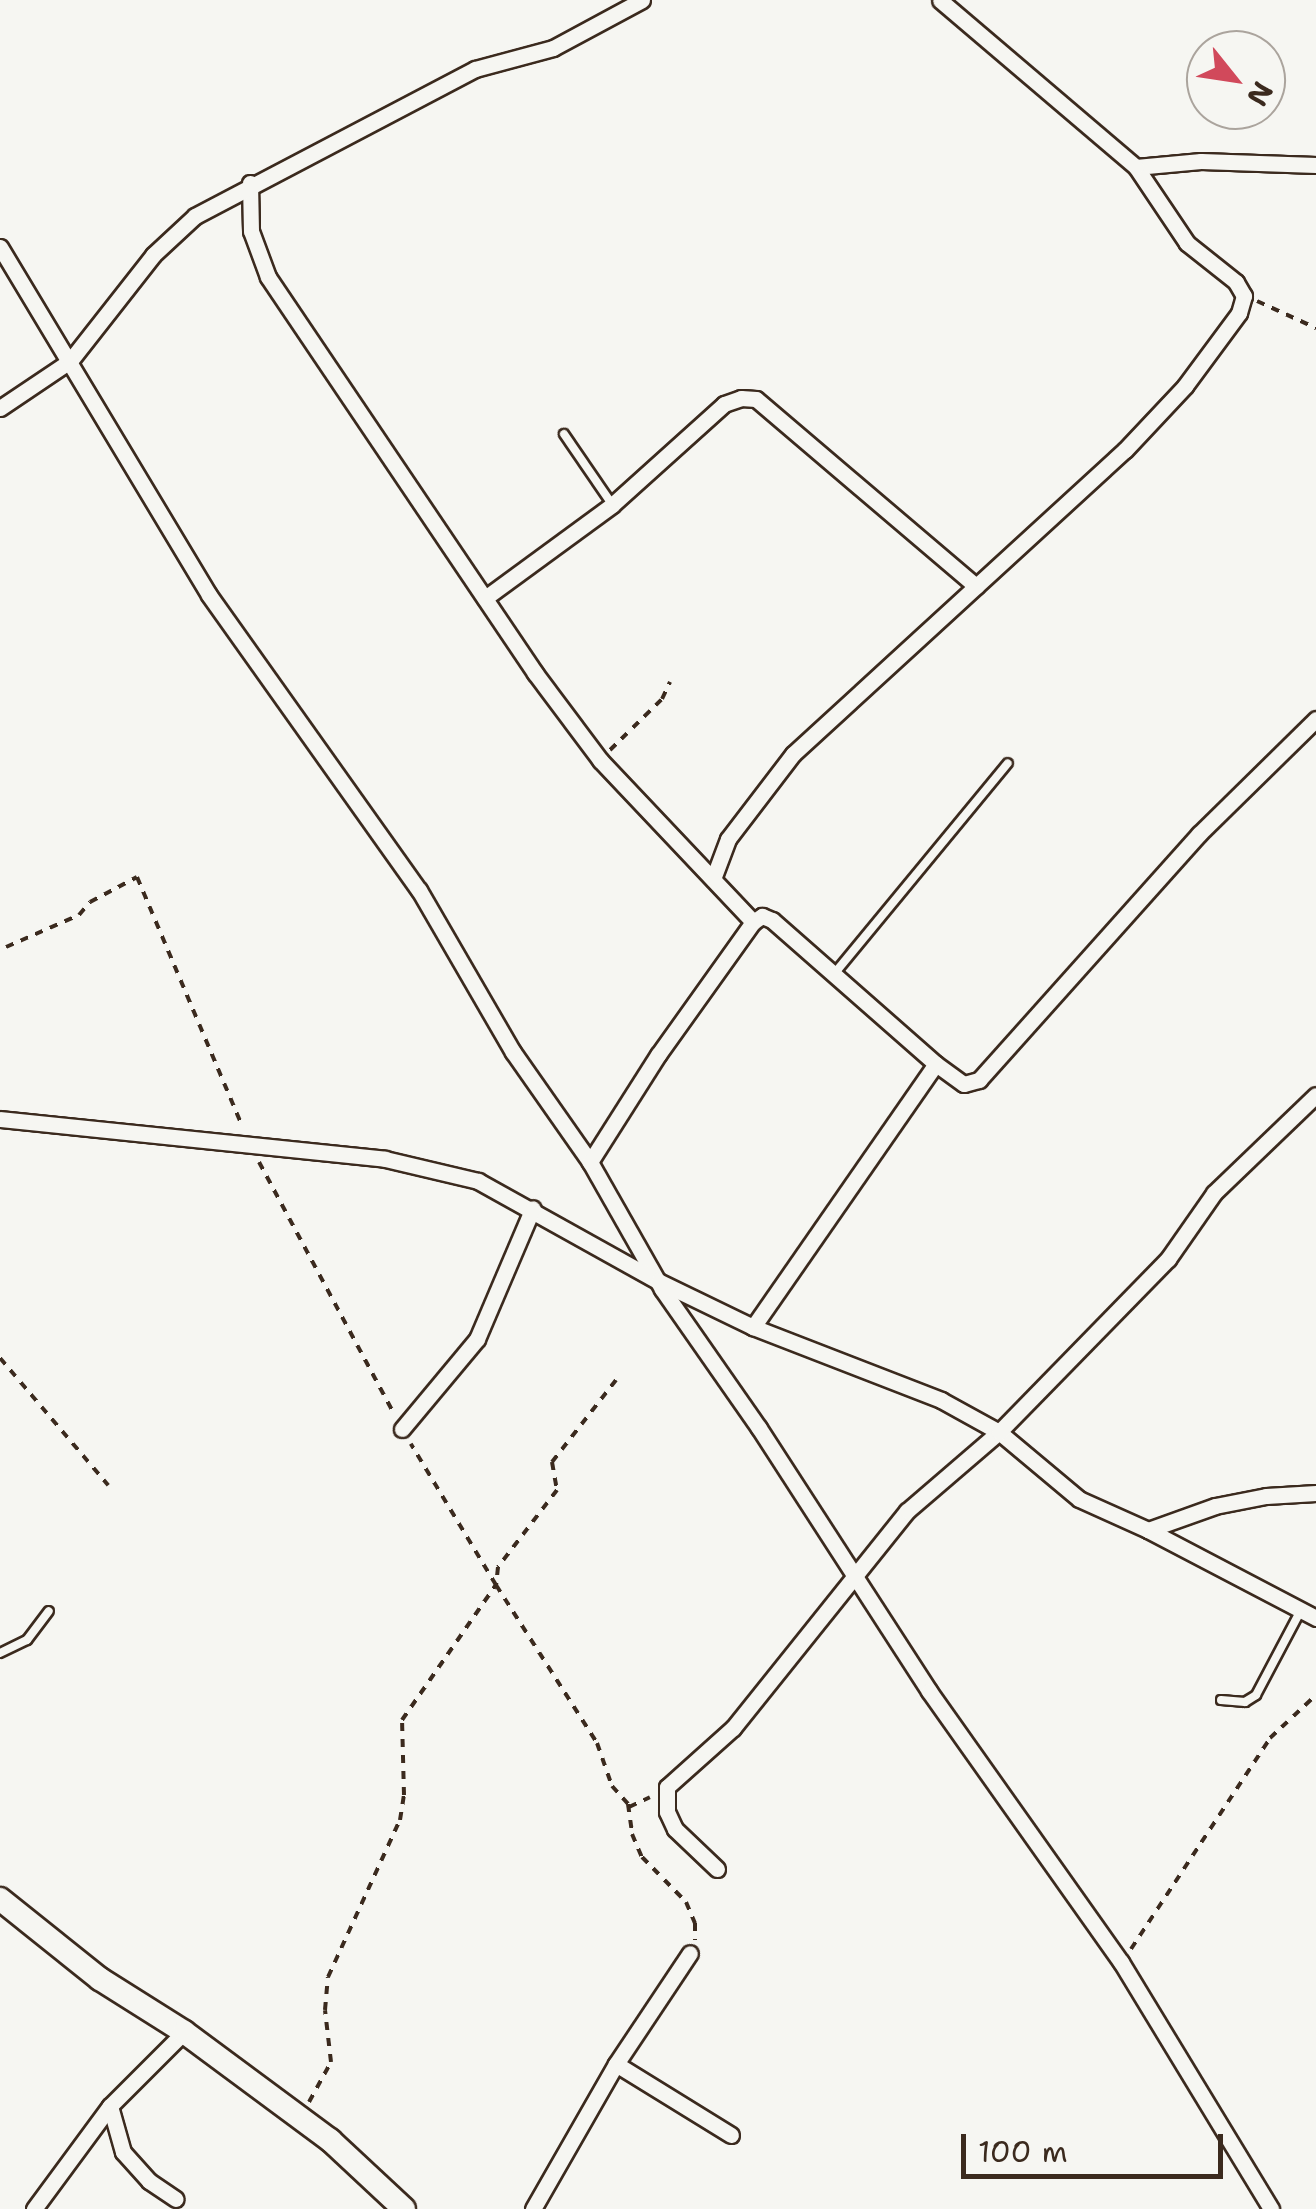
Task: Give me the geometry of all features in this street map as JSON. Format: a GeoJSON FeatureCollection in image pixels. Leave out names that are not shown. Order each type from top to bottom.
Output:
{"type":"FeatureCollection","features":[{"type":"Feature","properties":{"kind":"street"},"geometry":{"type":"LineString","coordinates":[[0,408],[70,360],[154,254],[195,216],[250,183],[474,68],[553,48],[642,0]]}},
{"type":"Feature","properties":{"kind":"street"},"geometry":{"type":"LineString","coordinates":[[713,879],[728,839],[793,754],[1082,492],[1173,399],[1239,312],[1244,296],[1236,282],[1187,243],[1136,167],[940,0]]}},
{"type":"Feature","properties":{"kind":"street"},"geometry":{"type":"LineString","coordinates":[[1136,167],[1202,160],[1316,166]]}},
{"type":"Feature","properties":{"kind":"street"},"geometry":{"type":"LineString","coordinates":[[250,183],[252,232],[268,277],[484,598],[600,760],[753,922]]}},
{"type":"Feature","properties":{"kind":"street"},"geometry":{"type":"LineString","coordinates":[[0,247],[209,595],[419,890],[513,1052],[590,1162],[658,1281],[853,1576],[1120,1962],[1271,2209]]}},
{"type":"Feature","properties":{"kind":"street"},"geometry":{"type":"LineString","coordinates":[[484,598],[612,505],[724,404],[756,399],[976,586]]}},
{"type":"Feature","properties":{"kind":"street"},"geometry":{"type":"LineString","coordinates":[[590,1162],[658,1055],[753,922],[762,916],[772,920],[936,1064],[964,1084],[979,1080],[1200,834],[1316,719]]}},
{"type":"Feature","properties":{"kind":"street"},"geometry":{"type":"LineString","coordinates":[[754,1326],[936,1064]]}},
{"type":"Feature","properties":{"kind":"street"},"geometry":{"type":"LineString","coordinates":[[718,1869],[675,1829],[667,1812],[667,1787],[733,1728],[907,1510],[1000,1432],[1168,1258],[1214,1193],[1316,1096]]}},
{"type":"Feature","properties":{"kind":"street"},"geometry":{"type":"LineString","coordinates":[[0,1118],[249,1144],[438,1170],[478,1181],[534,1208],[658,1281],[754,1326],[913,1388],[1000,1432],[1079,1500],[1148,1530],[1308,1614]]}},
{"type":"Feature","properties":{"kind":"street"},"geometry":{"type":"LineString","coordinates":[[402,1429],[476,1339],[534,1208]]}},
{"type":"Feature","properties":{"kind":"street"},"geometry":{"type":"LineString","coordinates":[[1148,1530],[1215,1506],[1266,1496],[1316,1493]]}},
{"type":"Feature","properties":{"kind":"street"},"geometry":{"type":"LineString","coordinates":[[0,1899],[100,1978],[184,2032],[300,2118],[358,2163],[404,2209]]}},
{"type":"Feature","properties":{"kind":"street"},"geometry":{"type":"LineString","coordinates":[[533,2209],[616,2064],[690,1953]]}},
{"type":"Feature","properties":{"kind":"street"},"geometry":{"type":"LineString","coordinates":[[34,2209],[110,2106],[184,2032]]}},
{"type":"Feature","properties":{"kind":"street"},"geometry":{"type":"LineString","coordinates":[[616,2064],[731,2135]]}},
{"type":"Feature","properties":{"kind":"street"},"geometry":{"type":"LineString","coordinates":[[110,2106],[123,2152],[149,2181],[176,2199]]}},
{"type":"Feature","properties":{"kind":"lane"},"geometry":{"type":"LineString","coordinates":[[564,434],[612,505]]}},
{"type":"Feature","properties":{"kind":"lane"},"geometry":{"type":"LineString","coordinates":[[834,974],[1008,762]]}},
{"type":"Feature","properties":{"kind":"lane"},"geometry":{"type":"LineString","coordinates":[[0,1653],[28,1640],[49,1611]]}},
{"type":"Feature","properties":{"kind":"lane"},"geometry":{"type":"LineString","coordinates":[[1221,1700],[1245,1702],[1256,1695],[1308,1614]]}},
{"type":"Feature","properties":{"kind":"path"},"geometry":{"type":"LineString","coordinates":[[1244,296],[1316,328]]}},
{"type":"Feature","properties":{"kind":"path"},"geometry":{"type":"LineString","coordinates":[[600,760],[653,709],[670,682]]}},
{"type":"Feature","properties":{"kind":"path"},"geometry":{"type":"LineString","coordinates":[[6,946],[79,915],[90,902],[136,877],[172,969],[201,1020],[249,1144],[402,1429],[597,1743],[612,1786],[629,1807],[632,1834],[642,1857],[692,1914],[696,1932],[690,1953]]}},
{"type":"Feature","properties":{"kind":"path"},"geometry":{"type":"LineString","coordinates":[[0,1358],[108,1485]]}},
{"type":"Feature","properties":{"kind":"path"},"geometry":{"type":"LineString","coordinates":[[300,2118],[331,2062],[325,2010],[328,1977],[400,1820],[404,1795],[402,1720],[496,1585],[498,1568],[557,1490],[552,1462],[616,1380]]}},
{"type":"Feature","properties":{"kind":"path"},"geometry":{"type":"LineString","coordinates":[[1120,1962],[1163,1906],[1270,1738],[1316,1696]]}},
{"type":"Feature","properties":{"kind":"path"},"geometry":{"type":"LineString","coordinates":[[629,1807],[667,1787]]}}]}
